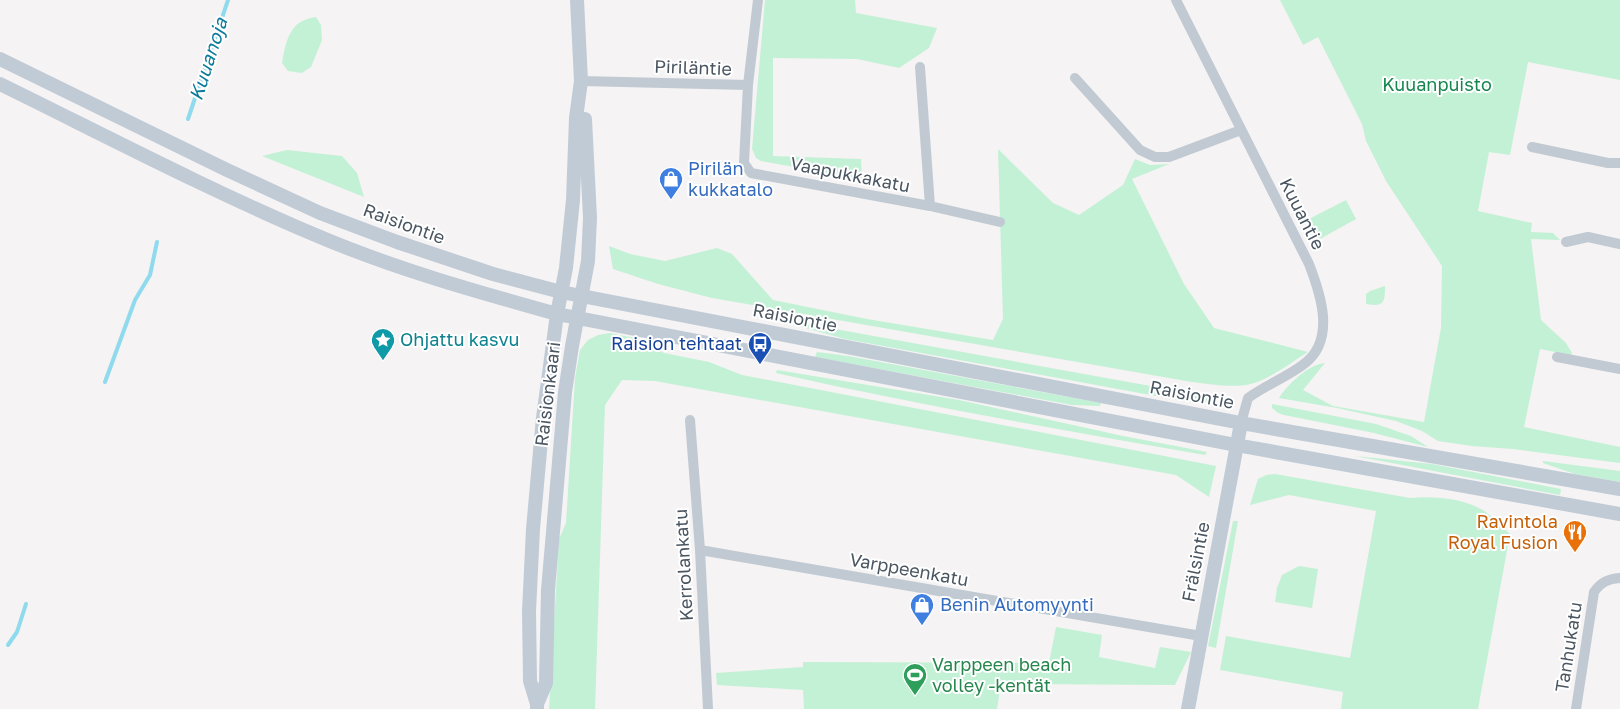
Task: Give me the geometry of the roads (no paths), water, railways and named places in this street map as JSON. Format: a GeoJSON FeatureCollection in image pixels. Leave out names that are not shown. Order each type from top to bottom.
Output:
{"type":"FeatureCollection","features":[{"type":"Feature","properties":{"kind":"main road","name":"Raisionkaari"},"geometry":{"type":"LineString","coordinates":[[537,707],[546,684],[548,590],[565,392],[588,261],[590,218],[585,119],[580,85],[577,0]]}},
{"type":"Feature","properties":{"kind":"main road","name":"Raisiontie"},"geometry":{"type":"LineString","coordinates":[[0,59],[227,170],[320,213],[397,242],[493,274],[561,292],[1242,423],[1620,490]]}},
{"type":"Feature","properties":{"kind":"main road"},"geometry":{"type":"LineString","coordinates":[[0,84],[222,193],[314,235],[404,270],[557,314],[1236,445],[1620,514]]}},
{"type":"Feature","properties":{"kind":"main road","name":"Raisionkaari"},"geometry":{"type":"LineString","coordinates":[[537,707],[530,682],[530,589],[543,418],[557,314],[566,268],[573,200],[576,118],[580,85]]}},
{"type":"Feature","properties":{"kind":"main road","name":"Frälsintie"},"geometry":{"type":"LineString","coordinates":[[1188,709],[1236,445],[1242,423]]}},
{"type":"Feature","properties":{"kind":"street","name":"Piriläntie"},"geometry":{"type":"LineString","coordinates":[[580,85],[748,85],[758,0]]}},
{"type":"Feature","properties":{"kind":"street","name":"Kuuantie"},"geometry":{"type":"LineString","coordinates":[[1176,0],[1310,264],[1318,291],[1323,320],[1322,336],[1315,352],[1305,363],[1248,398],[1242,423]]}},
{"type":"Feature","properties":{"kind":"street"},"geometry":{"type":"LineString","coordinates":[[920,66],[930,206]]}},
{"type":"Feature","properties":{"kind":"street"},"geometry":{"type":"LineString","coordinates":[[1075,78],[1140,150],[1156,157],[1169,157],[1241,130]]}},
{"type":"Feature","properties":{"kind":"street","name":"Vaapukkakatu"},"geometry":{"type":"LineString","coordinates":[[748,85],[744,163],[751,173],[930,206],[1000,222]]}},
{"type":"Feature","properties":{"kind":"street"},"geometry":{"type":"LineString","coordinates":[[1532,147],[1608,163],[1620,163]]}},
{"type":"Feature","properties":{"kind":"street"},"geometry":{"type":"LineString","coordinates":[[1566,242],[1588,237],[1620,244]]}},
{"type":"Feature","properties":{"kind":"street"},"geometry":{"type":"LineString","coordinates":[[1557,357],[1620,369]]}},
{"type":"Feature","properties":{"kind":"street","name":"Kerrolankatu"},"geometry":{"type":"LineString","coordinates":[[690,420],[700,550],[708,709]]}},
{"type":"Feature","properties":{"kind":"street","name":"Varppeenkatu"},"geometry":{"type":"LineString","coordinates":[[700,550],[1201,636]]}},
{"type":"Feature","properties":{"kind":"street","name":"Tanhukatu"},"geometry":{"type":"LineString","coordinates":[[1576,709],[1594,592],[1600,584],[1607,580],[1620,578]]}},
{"type":"Feature","properties":{"kind":"waterway","name":"Kuuanoja"},"geometry":{"type":"LineString","coordinates":[[188,119],[228,0]]}},
{"type":"Feature","properties":{"kind":"waterway"},"geometry":{"type":"LineString","coordinates":[[105,382],[135,300],[150,275],[157,242]]}},
{"type":"Feature","properties":{"kind":"waterway"},"geometry":{"type":"LineString","coordinates":[[8,645],[17,632],[26,604]]}},
{"type":"Feature","properties":{"kind":"place","name":"Pirilän kukkatalo"},"geometry":{"type":"Point","coordinates":[671,200]}},
{"type":"Feature","properties":{"kind":"place","name":"Ohjattu kasvu"},"geometry":{"type":"Point","coordinates":[383,361]}},
{"type":"Feature","properties":{"kind":"place","name":"Raision tehtaat"},"geometry":{"type":"Point","coordinates":[760,365]}},
{"type":"Feature","properties":{"kind":"place","name":"Ravintola Royal Fusion"},"geometry":{"type":"Point","coordinates":[1575,553]}},
{"type":"Feature","properties":{"kind":"place","name":"Benin Automyynti"},"geometry":{"type":"Point","coordinates":[922,626]}},
{"type":"Feature","properties":{"kind":"place","name":"Varppeen beach volley -kentät"},"geometry":{"type":"Point","coordinates":[915,696]}},
{"type":"Feature","properties":{"kind":"park label","name":"Kuuanpuisto"},"geometry":{"type":"Point","coordinates":[1437,85]}}]}
